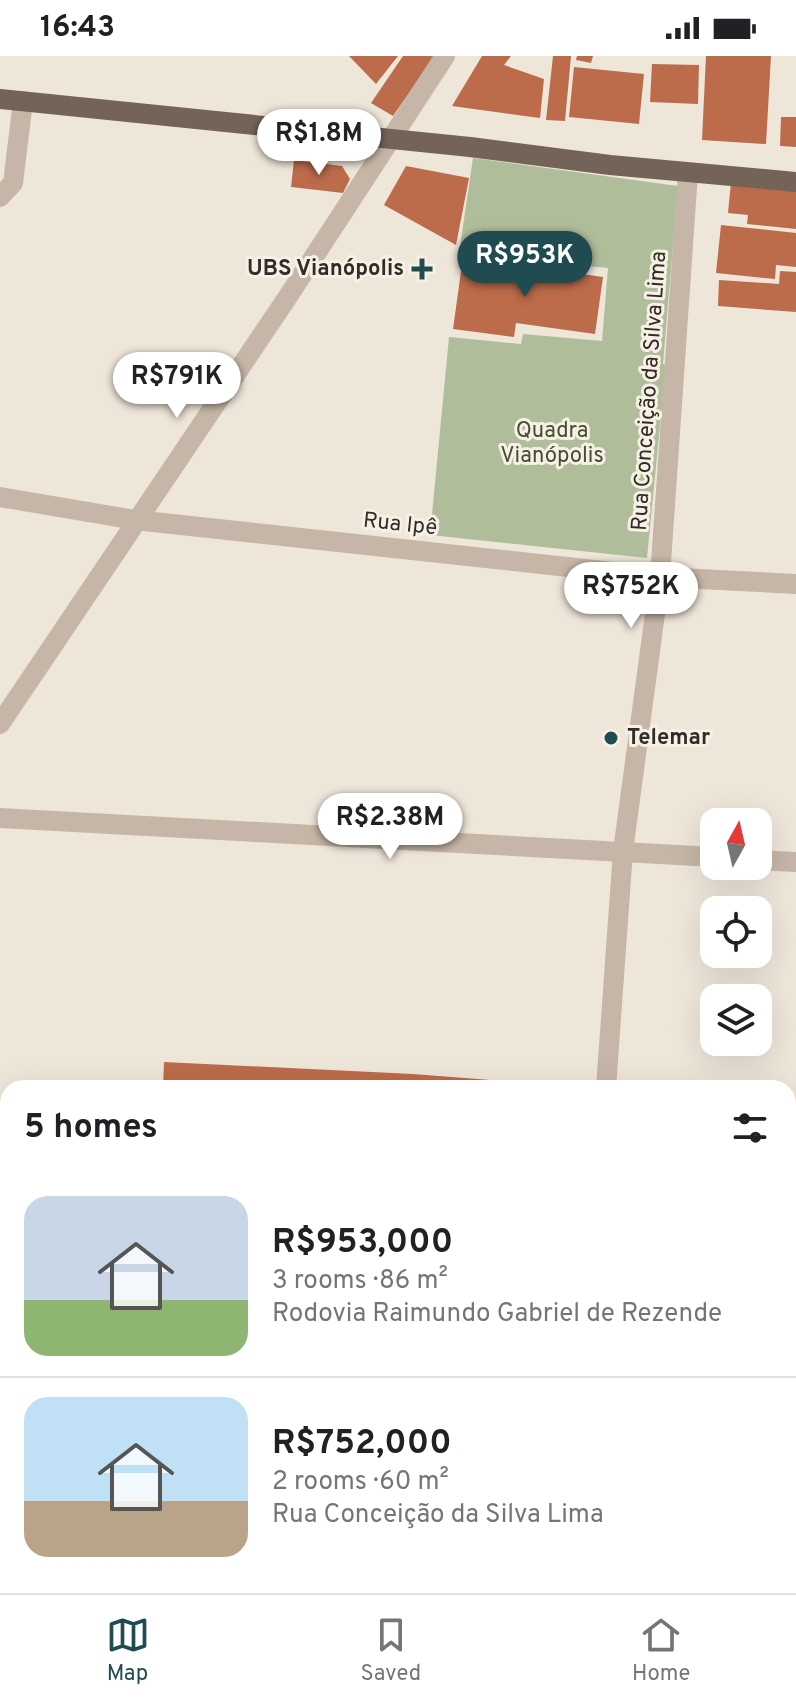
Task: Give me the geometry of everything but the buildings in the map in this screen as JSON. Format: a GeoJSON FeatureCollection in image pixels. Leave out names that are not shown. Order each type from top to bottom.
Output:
{"type":"FeatureCollection","features":[{"type":"Feature","properties":{"kind":"main road"},"geometry":{"type":"LineString","coordinates":[[0,99],[796,182]]}},
{"type":"Feature","properties":{"kind":"street"},"geometry":{"type":"LineString","coordinates":[[0,724],[287,298],[445,56]]}},
{"type":"Feature","properties":{"kind":"street"},"geometry":{"type":"LineString","coordinates":[[0,197],[13,183],[23,101]]}},
{"type":"Feature","properties":{"kind":"street","name":"Rua Conceição da Silva Lima"},"geometry":{"type":"LineString","coordinates":[[607,1080],[623,851],[660,577],[688,173]]}},
{"type":"Feature","properties":{"kind":"street","name":"Rua Ipê"},"geometry":{"type":"LineString","coordinates":[[0,497],[135,520],[660,577],[796,584]]}},
{"type":"Feature","properties":{"kind":"street"},"geometry":{"type":"LineString","coordinates":[[0,818],[700,856]]}},
{"type":"Feature","properties":{"kind":"street"},"geometry":{"type":"LineString","coordinates":[[772,861],[796,862]]}},
{"type":"Feature","properties":{"kind":"green space","name":"Quadra Vianópolis"},"geometry":{"type":"Polygon","coordinates":[[[473,158],[678,186],[663,364],[666,365],[647,558],[430,535],[449,337],[521,344],[523,334],[602,341],[608,268],[459,253],[473,158]]]}},
{"type":"Feature","properties":{"kind":"place","name":"UBS Vianópolis"},"geometry":{"type":"Point","coordinates":[422,269]}},
{"type":"Feature","properties":{"kind":"place","name":"Telemar"},"geometry":{"type":"Point","coordinates":[611,738]}}]}
